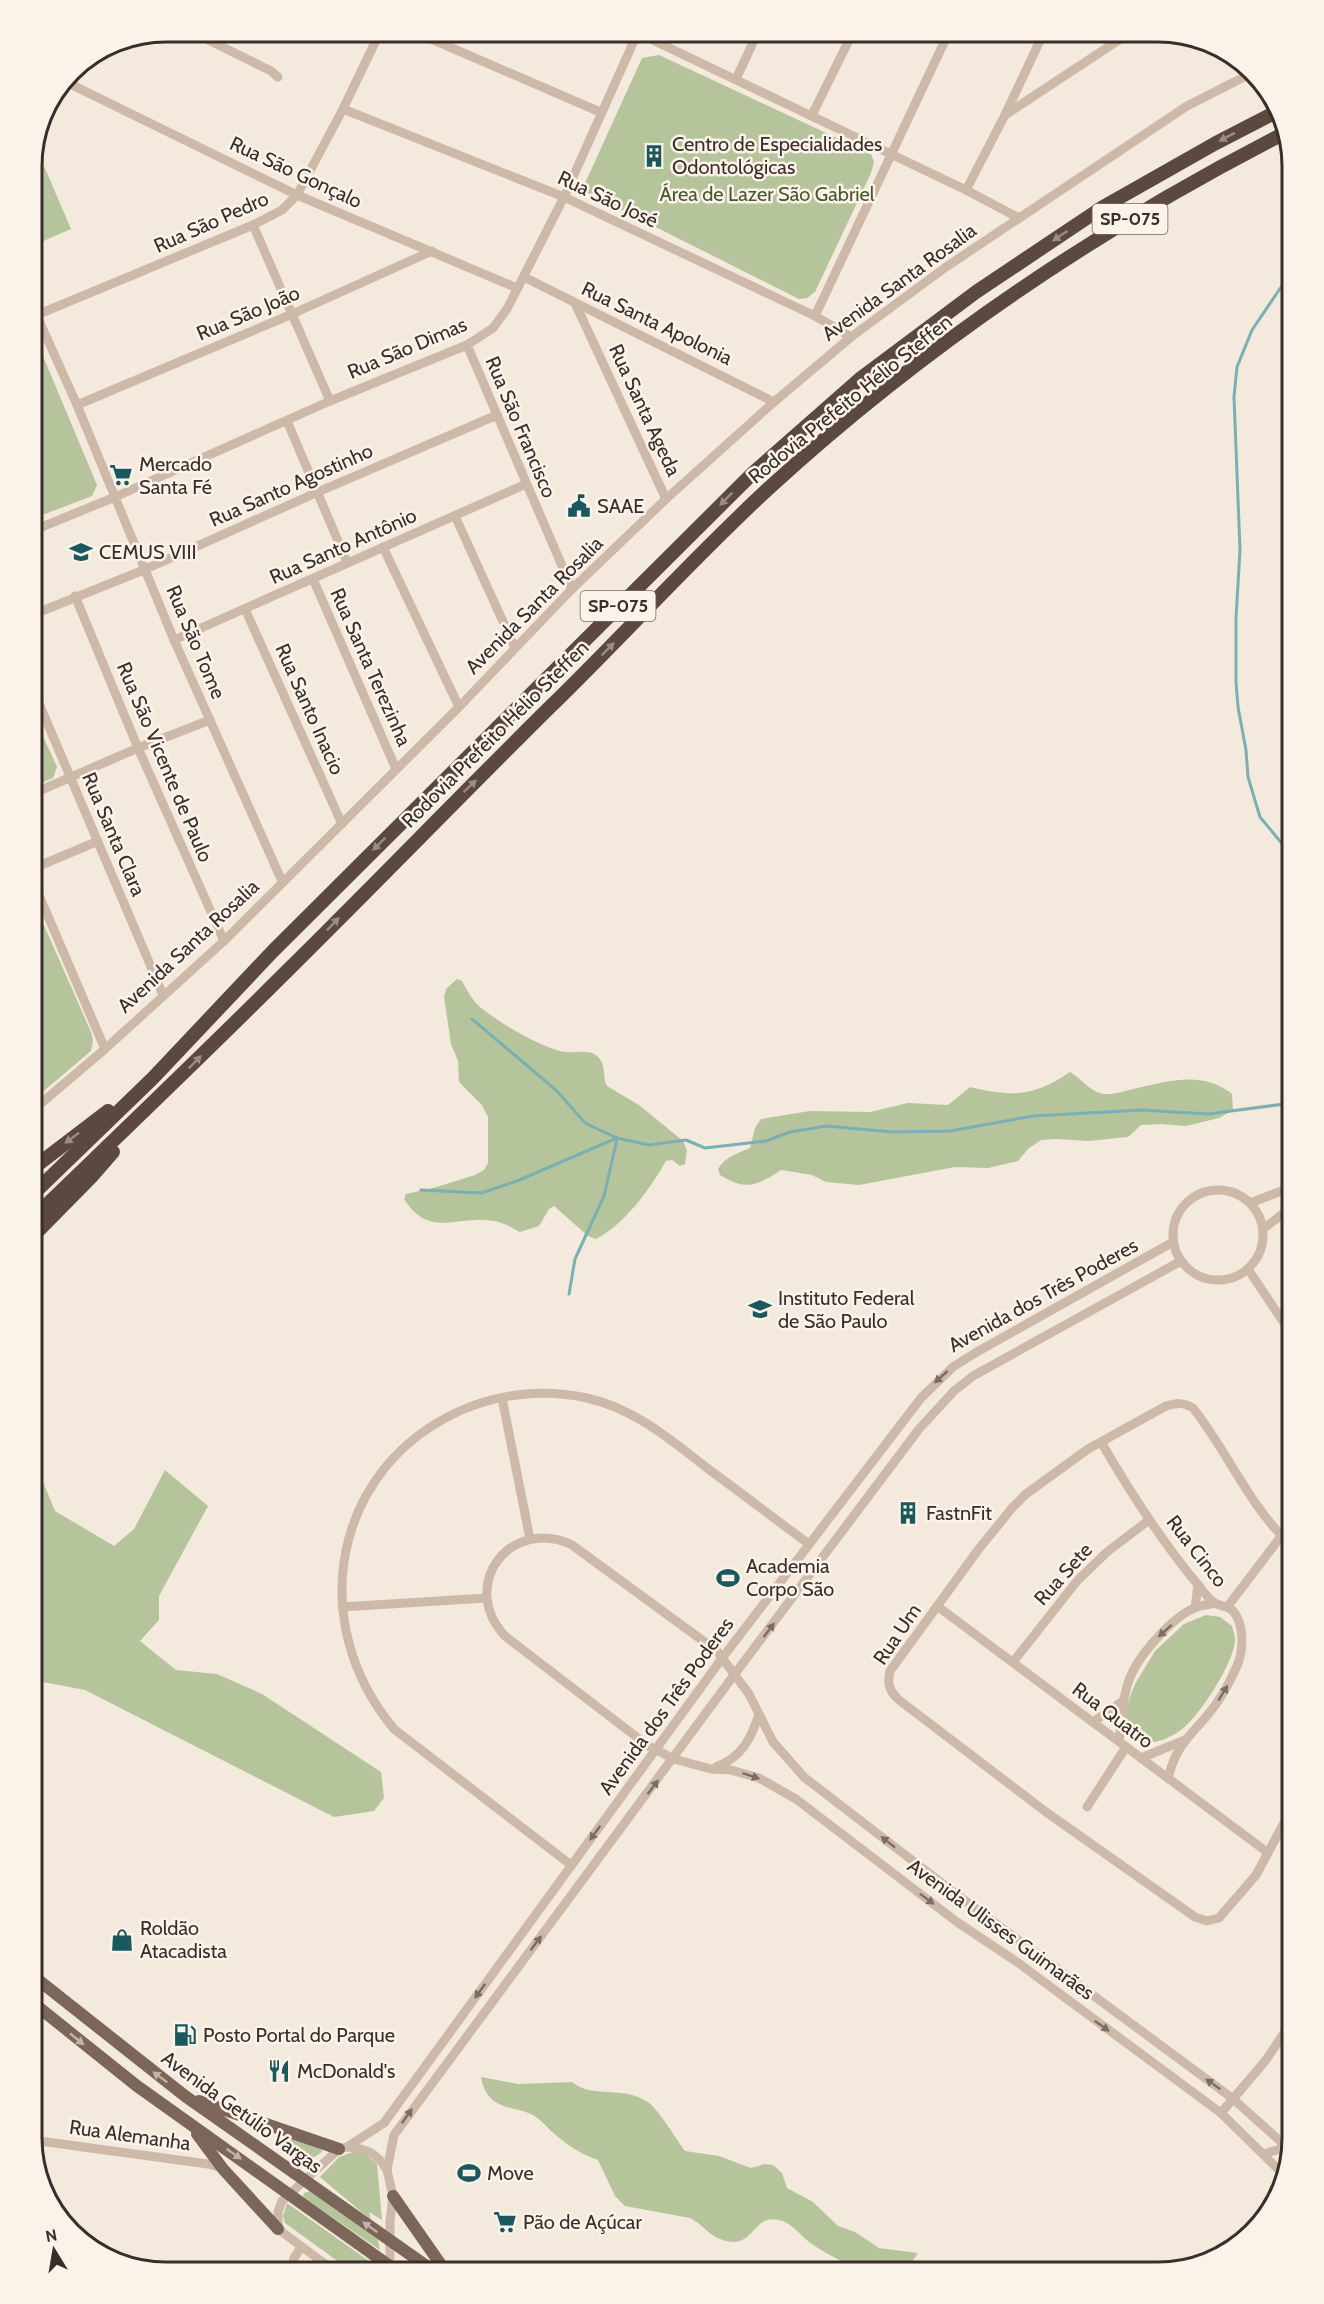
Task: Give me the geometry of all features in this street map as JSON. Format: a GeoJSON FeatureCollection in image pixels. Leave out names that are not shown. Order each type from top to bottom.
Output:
{"type":"FeatureCollection","features":[{"type":"Feature","properties":{"kind":"highway","name":"Rodovia Prefeito Hélio Steffen"},"geometry":{"type":"LineString","coordinates":[[42,1185],[153,1078],[297,926],[744,482],[861,378],[976,292],[1103,207],[1271,115]]}},
{"type":"Feature","properties":{"kind":"highway","name":"Rodovia Prefeito Hélio Steffen"},"geometry":{"type":"LineString","coordinates":[[42,1209],[166,1091],[769,488],[873,400],[982,316],[1116,226],[1278,137]]}},
{"type":"Feature","properties":{"kind":"highway"},"geometry":{"type":"LineString","coordinates":[[42,1161],[153,1078]]}},
{"type":"Feature","properties":{"kind":"highway"},"geometry":{"type":"LineString","coordinates":[[42,1227],[93,1175],[166,1091]]}},
{"type":"Feature","properties":{"kind":"main road","name":"Avenida Getúlio Vargas"},"geometry":{"type":"LineString","coordinates":[[42,1983],[185,2096],[420,2262]]}},
{"type":"Feature","properties":{"kind":"main road","name":"Avenida Getúlio Vargas"},"geometry":{"type":"LineString","coordinates":[[42,2010],[137,2086],[290,2194],[379,2262]]}},
{"type":"Feature","properties":{"kind":"main road"},"geometry":{"type":"LineString","coordinates":[[185,2096],[343,2148]]}},
{"type":"Feature","properties":{"kind":"main road"},"geometry":{"type":"LineString","coordinates":[[186,2121],[223,2169],[278,2229]]}},
{"type":"Feature","properties":{"kind":"main road"},"geometry":{"type":"LineString","coordinates":[[393,2196],[439,2262]]}},
{"type":"Feature","properties":{"kind":"street"},"geometry":{"type":"LineString","coordinates":[[212,42],[271,71],[278,77]]}},
{"type":"Feature","properties":{"kind":"street","name":"Rua São Pedro"},"geometry":{"type":"LineString","coordinates":[[42,314],[253,225],[282,210],[297,195],[343,109],[375,42]]}},
{"type":"Feature","properties":{"kind":"street"},"geometry":{"type":"LineString","coordinates":[[438,42],[600,112]]}},
{"type":"Feature","properties":{"kind":"street","name":"Rua São Dimas"},"geometry":{"type":"LineString","coordinates":[[42,527],[115,498],[330,401],[467,345],[493,328],[524,277],[564,197],[632,42]]}},
{"type":"Feature","properties":{"kind":"street"},"geometry":{"type":"LineString","coordinates":[[658,42],[966,189],[1019,218]]}},
{"type":"Feature","properties":{"kind":"street"},"geometry":{"type":"LineString","coordinates":[[735,79],[753,42]]}},
{"type":"Feature","properties":{"kind":"street"},"geometry":{"type":"LineString","coordinates":[[812,115],[847,42]]}},
{"type":"Feature","properties":{"kind":"street"},"geometry":{"type":"LineString","coordinates":[[815,316],[944,42]]}},
{"type":"Feature","properties":{"kind":"street"},"geometry":{"type":"LineString","coordinates":[[966,189],[1005,115],[1039,42]]}},
{"type":"Feature","properties":{"kind":"street"},"geometry":{"type":"LineString","coordinates":[[1005,115],[1116,42]]}},
{"type":"Feature","properties":{"kind":"street","name":"Avenida Santa Rosalia"},"geometry":{"type":"LineString","coordinates":[[42,1103],[224,941],[459,707],[572,589],[666,499],[774,402],[851,337],[916,287],[1188,106],[1244,77]]}},
{"type":"Feature","properties":{"kind":"street","name":"Rua São Gonçalo"},"geometry":{"type":"LineString","coordinates":[[72,85],[297,195],[517,288]]}},
{"type":"Feature","properties":{"kind":"street","name":"Rua São José"},"geometry":{"type":"LineString","coordinates":[[343,109],[564,197],[815,316],[851,337]]}},
{"type":"Feature","properties":{"kind":"street"},"geometry":{"type":"LineString","coordinates":[[253,225],[330,401]]}},
{"type":"Feature","properties":{"kind":"street","name":"Rua São João"},"geometry":{"type":"LineString","coordinates":[[77,405],[291,315],[432,251]]}},
{"type":"Feature","properties":{"kind":"street","name":"Rua Santa Apolonia"},"geometry":{"type":"LineString","coordinates":[[524,277],[774,402]]}},
{"type":"Feature","properties":{"kind":"street","name":"Rua Santa Ageda"},"geometry":{"type":"LineString","coordinates":[[575,303],[666,499]]}},
{"type":"Feature","properties":{"kind":"street","name":"Rua São Tome"},"geometry":{"type":"LineString","coordinates":[[42,333],[77,405],[174,640],[282,881]]}},
{"type":"Feature","properties":{"kind":"street","name":"Rua São Francisco"},"geometry":{"type":"LineString","coordinates":[[467,345],[572,589]]}},
{"type":"Feature","properties":{"kind":"street","name":"Rua Santo Agostinho"},"geometry":{"type":"LineString","coordinates":[[42,611],[146,569],[497,415]]}},
{"type":"Feature","properties":{"kind":"street"},"geometry":{"type":"LineString","coordinates":[[287,421],[347,562]]}},
{"type":"Feature","properties":{"kind":"street","name":"Rua Santo Antônio"},"geometry":{"type":"LineString","coordinates":[[174,640],[526,484]]}},
{"type":"Feature","properties":{"kind":"street"},"geometry":{"type":"LineString","coordinates":[[455,516],[515,648]]}},
{"type":"Feature","properties":{"kind":"street"},"geometry":{"type":"LineString","coordinates":[[383,547],[459,707]]}},
{"type":"Feature","properties":{"kind":"street","name":"Rua Santa Terezinha"},"geometry":{"type":"LineString","coordinates":[[314,579],[396,769]]}},
{"type":"Feature","properties":{"kind":"street","name":"Rua São Vicente de Paulo"},"geometry":{"type":"LineString","coordinates":[[75,596],[138,748],[224,941]]}},
{"type":"Feature","properties":{"kind":"street","name":"Rua Santo Inacio"},"geometry":{"type":"LineString","coordinates":[[245,609],[342,824]]}},
{"type":"Feature","properties":{"kind":"street","name":"Rua Santa Clara"},"geometry":{"type":"LineString","coordinates":[[42,711],[163,995]]}},
{"type":"Feature","properties":{"kind":"street"},"geometry":{"type":"LineString","coordinates":[[42,790],[210,720]]}},
{"type":"Feature","properties":{"kind":"street"},"geometry":{"type":"LineString","coordinates":[[42,865],[98,841]]}},
{"type":"Feature","properties":{"kind":"street"},"geometry":{"type":"LineString","coordinates":[[42,902],[105,1049]]}},
{"type":"Feature","properties":{"kind":"street"},"geometry":{"type":"LineString","coordinates":[[1211,1190],[1225,1190],[1238,1194],[1250,1203],[1259,1215],[1263,1229],[1263,1244],[1258,1258],[1248,1269],[1235,1277],[1213,1280],[1192,1272],[1181,1261],[1173,1242],[1173,1228],[1186,1203],[1197,1195],[1211,1190]]}},
{"type":"Feature","properties":{"kind":"street"},"geometry":{"type":"LineString","coordinates":[[1250,1203],[1282,1191]]}},
{"type":"Feature","properties":{"kind":"street"},"geometry":{"type":"LineString","coordinates":[[1263,1229],[1282,1215]]}},
{"type":"Feature","properties":{"kind":"street","name":"Avenida dos Três Poderes"},"geometry":{"type":"LineString","coordinates":[[278,2229],[279,2207],[290,2194],[343,2148],[384,2123],[723,1657],[921,1398],[953,1367],[975,1353],[1173,1242]]}},
{"type":"Feature","properties":{"kind":"street","name":"Avenida dos Três Poderes"},"geometry":{"type":"LineString","coordinates":[[390,2262],[393,2196],[387,2170],[394,2136],[919,1429],[954,1391],[992,1364],[1181,1261]]}},
{"type":"Feature","properties":{"kind":"street"},"geometry":{"type":"LineString","coordinates":[[1248,1269],[1282,1319]]}},
{"type":"Feature","properties":{"kind":"street"},"geometry":{"type":"LineString","coordinates":[[571,1865],[394,1729],[372,1700],[356,1668],[345,1634],[342,1581],[347,1545],[359,1511],[377,1480],[399,1453],[432,1426],[470,1407],[502,1398],[536,1394],[570,1395],[603,1402],[634,1415],[809,1544]]}},
{"type":"Feature","properties":{"kind":"street"},"geometry":{"type":"LineString","coordinates":[[502,1398],[530,1539]]}},
{"type":"Feature","properties":{"kind":"street","name":"Rua Um"},"geometry":{"type":"LineString","coordinates":[[1268,1852],[1256,1875],[1219,1918],[1207,1921],[1195,1917],[1046,1812],[894,1695],[889,1685],[890,1671],[1012,1508],[1056,1470],[1166,1406],[1178,1403],[1187,1404],[1193,1408],[1250,1494],[1282,1535]]}},
{"type":"Feature","properties":{"kind":"street","name":"Rua Cinco"},"geometry":{"type":"LineString","coordinates":[[1101,1442],[1149,1520],[1198,1585],[1215,1603],[1228,1606],[1237,1616],[1242,1653],[1225,1692],[1176,1752],[1168,1778]]}},
{"type":"Feature","properties":{"kind":"street","name":"Rua Sete"},"geometry":{"type":"LineString","coordinates":[[1013,1662],[1077,1581],[1107,1552],[1149,1520]]}},
{"type":"Feature","properties":{"kind":"street"},"geometry":{"type":"LineString","coordinates":[[1228,1606],[1282,1535]]}},
{"type":"Feature","properties":{"kind":"street"},"geometry":{"type":"LineString","coordinates":[[342,1607],[486,1598],[488,1580],[495,1564],[513,1546],[530,1539],[556,1539],[572,1545],[723,1657]]}},
{"type":"Feature","properties":{"kind":"street"},"geometry":{"type":"LineString","coordinates":[[1195,1608],[1198,1585]]}},
{"type":"Feature","properties":{"kind":"street","name":"Avenida Ulisses Guimarães"},"geometry":{"type":"LineString","coordinates":[[486,1598],[494,1623],[505,1636],[647,1745],[674,1759],[759,1778],[796,1799],[957,1922],[1026,1969],[1221,2113],[1278,2169]]}},
{"type":"Feature","properties":{"kind":"street"},"geometry":{"type":"LineString","coordinates":[[1087,1807],[1123,1744],[1123,1701],[1131,1674],[1152,1643],[1195,1608],[1215,1603]]}},
{"type":"Feature","properties":{"kind":"street","name":"Rua Quatro"},"geometry":{"type":"LineString","coordinates":[[937,1606],[1268,1852]]}},
{"type":"Feature","properties":{"kind":"street","name":"Avenida Ulisses Guimarães"},"geometry":{"type":"LineString","coordinates":[[723,1657],[734,1676],[749,1694],[773,1742],[805,1778],[960,1897],[1232,2098],[1282,2142]]}},
{"type":"Feature","properties":{"kind":"street"},"geometry":{"type":"LineString","coordinates":[[1093,1722],[1123,1701]]}},
{"type":"Feature","properties":{"kind":"street"},"geometry":{"type":"LineString","coordinates":[[711,1769],[728,1762],[743,1750],[751,1737],[759,1714]]}},
{"type":"Feature","properties":{"kind":"street","name":"Rua Cinco"},"geometry":{"type":"LineString","coordinates":[[1141,1758],[1188,1739]]}},
{"type":"Feature","properties":{"kind":"street"},"geometry":{"type":"LineString","coordinates":[[1268,1852],[1282,1828]]}},
{"type":"Feature","properties":{"kind":"street"},"geometry":{"type":"LineString","coordinates":[[1221,2113],[1282,2038]]}},
{"type":"Feature","properties":{"kind":"street","name":"Rua Alemanha"},"geometry":{"type":"LineString","coordinates":[[42,2141],[208,2164],[223,2169]]}},
{"type":"Feature","properties":{"kind":"street"},"geometry":{"type":"LineString","coordinates":[[343,2148],[361,2148],[374,2152],[387,2170]]}},
{"type":"Feature","properties":{"kind":"street"},"geometry":{"type":"LineString","coordinates":[[1264,2154],[1282,2150]]}},
{"type":"Feature","properties":{"kind":"street"},"geometry":{"type":"LineString","coordinates":[[278,2229],[322,2262]]}},
{"type":"Feature","properties":{"kind":"street"},"geometry":{"type":"LineString","coordinates":[[293,2262],[301,2247]]}},
{"type":"Feature","properties":{"kind":"green space","name":"Área de Lazer São Gabriel"},"geometry":{"type":"Polygon","coordinates":[[[659,55],[871,154],[874,162],[871,173],[815,292],[807,298],[799,299],[582,190],[642,58],[659,55]]]}},
{"type":"Feature","properties":{"kind":"green space"},"geometry":{"type":"Polygon","coordinates":[[[42,161],[71,229],[42,242],[42,161]]]}},
{"type":"Feature","properties":{"kind":"green space"},"geometry":{"type":"Polygon","coordinates":[[[42,354],[97,485],[92,496],[42,515],[42,354]]]}},
{"type":"Feature","properties":{"kind":"green space"},"geometry":{"type":"Polygon","coordinates":[[[42,734],[57,767],[53,778],[42,783],[42,734]]]}},
{"type":"Feature","properties":{"kind":"green space"},"geometry":{"type":"Polygon","coordinates":[[[42,921],[91,1032],[93,1041],[91,1051],[42,1093],[42,921]]]}},
{"type":"Feature","properties":{"kind":"green space"},"geometry":{"type":"Polygon","coordinates":[[[457,979],[462,981],[480,1007],[521,1034],[556,1050],[586,1052],[597,1056],[602,1063],[607,1086],[639,1105],[683,1141],[687,1150],[685,1164],[680,1166],[672,1160],[666,1161],[636,1205],[617,1224],[596,1239],[588,1236],[554,1206],[549,1209],[539,1226],[520,1232],[494,1221],[434,1222],[424,1219],[404,1199],[406,1194],[475,1175],[484,1170],[488,1163],[488,1117],[482,1105],[459,1082],[458,1061],[451,1044],[444,997],[446,989],[457,979]]]}},
{"type":"Feature","properties":{"kind":"green space"},"geometry":{"type":"Polygon","coordinates":[[[1070,1072],[1091,1088],[1105,1094],[1172,1081],[1209,1082],[1232,1094],[1233,1110],[1219,1118],[1186,1126],[1141,1125],[1128,1137],[1088,1141],[1041,1140],[1028,1149],[1018,1161],[988,1168],[955,1167],[859,1185],[826,1182],[812,1175],[781,1170],[758,1183],[744,1185],[720,1175],[718,1169],[728,1158],[750,1148],[755,1128],[761,1119],[810,1111],[870,1112],[908,1103],[948,1105],[970,1087],[1022,1093],[1045,1086],[1070,1072]]]}},
{"type":"Feature","properties":{"kind":"green space"},"geometry":{"type":"Polygon","coordinates":[[[165,1470],[208,1506],[159,1596],[159,1620],[140,1641],[176,1670],[217,1674],[262,1694],[381,1772],[384,1798],[374,1811],[334,1817],[85,1690],[43,1682],[42,1479],[55,1511],[114,1546],[134,1529],[165,1470]]]}},
{"type":"Feature","properties":{"kind":"green space"},"geometry":{"type":"Polygon","coordinates":[[[1206,1615],[1220,1617],[1232,1626],[1234,1632],[1233,1649],[1223,1674],[1197,1714],[1181,1730],[1162,1740],[1142,1743],[1127,1730],[1125,1710],[1135,1684],[1155,1651],[1184,1624],[1206,1615]]]}},
{"type":"Feature","properties":{"kind":"green space"},"geometry":{"type":"Polygon","coordinates":[[[481,2077],[518,2084],[572,2082],[589,2090],[638,2097],[648,2102],[657,2111],[685,2151],[719,2156],[751,2168],[765,2164],[773,2165],[782,2173],[787,2188],[813,2202],[838,2226],[855,2232],[879,2248],[918,2253],[913,2262],[844,2262],[808,2241],[789,2224],[779,2220],[770,2219],[763,2222],[747,2237],[731,2242],[716,2237],[690,2218],[625,2206],[615,2196],[598,2160],[568,2144],[533,2115],[494,2101],[482,2083],[481,2077]]]}},
{"type":"Feature","properties":{"kind":"green space"},"geometry":{"type":"Polygon","coordinates":[[[286,2136],[321,2148],[322,2152],[310,2160],[304,2168],[284,2151],[286,2136]]]}},
{"type":"Feature","properties":{"kind":"green space"},"geometry":{"type":"Polygon","coordinates":[[[353,2152],[365,2154],[377,2164],[382,2220],[369,2212],[371,2220],[320,2177],[339,2157],[353,2152]]]}},
{"type":"Feature","properties":{"kind":"green space"},"geometry":{"type":"Polygon","coordinates":[[[310,2191],[374,2235],[378,2240],[380,2250],[303,2197],[304,2193],[310,2191]]]}},
{"type":"Feature","properties":{"kind":"green space"},"geometry":{"type":"Polygon","coordinates":[[[287,2203],[370,2262],[339,2262],[285,2223],[283,2216],[287,2203]]]}},
{"type":"Feature","properties":{"kind":"waterway"},"geometry":{"type":"LineString","coordinates":[[1282,286],[1252,330],[1237,367],[1234,397],[1240,550],[1236,618],[1238,707],[1246,750],[1248,777],[1260,817],[1282,844]]}},
{"type":"Feature","properties":{"kind":"waterway"},"geometry":{"type":"LineString","coordinates":[[472,1019],[557,1091],[585,1123],[617,1138],[649,1145],[686,1140],[705,1148],[766,1141],[790,1132],[826,1126],[893,1132],[950,1131],[1033,1116],[1142,1110],[1208,1114],[1282,1104]]}},
{"type":"Feature","properties":{"kind":"waterway"},"geometry":{"type":"LineString","coordinates":[[421,1190],[481,1193],[517,1181],[617,1138]]}},
{"type":"Feature","properties":{"kind":"waterway"},"geometry":{"type":"LineString","coordinates":[[569,1294],[575,1259],[604,1196],[617,1139]]}},
{"type":"Feature","properties":{"kind":"place","name":"Centro de Especialidades Odontológicas"},"geometry":{"type":"Point","coordinates":[654,156]}},
{"type":"Feature","properties":{"kind":"place","name":"Mercado Santa Fé"},"geometry":{"type":"Point","coordinates":[121,475]}},
{"type":"Feature","properties":{"kind":"place","name":"SAAE"},"geometry":{"type":"Point","coordinates":[579,506]}},
{"type":"Feature","properties":{"kind":"place","name":"CEMUS VIII"},"geometry":{"type":"Point","coordinates":[81,552]}},
{"type":"Feature","properties":{"kind":"place","name":"Instituto Federal de São Paulo"},"geometry":{"type":"Point","coordinates":[760,1309]}},
{"type":"Feature","properties":{"kind":"place","name":"FastnFit"},"geometry":{"type":"Point","coordinates":[908,1513]}},
{"type":"Feature","properties":{"kind":"place","name":"Academia Corpo São"},"geometry":{"type":"Point","coordinates":[728,1578]}},
{"type":"Feature","properties":{"kind":"place","name":"Roldão Atacadista"},"geometry":{"type":"Point","coordinates":[122,1940]}},
{"type":"Feature","properties":{"kind":"place","name":"Posto Portal do Parque"},"geometry":{"type":"Point","coordinates":[185,2035]}},
{"type":"Feature","properties":{"kind":"place","name":"McDonald's"},"geometry":{"type":"Point","coordinates":[279,2071]}},
{"type":"Feature","properties":{"kind":"place","name":"Move"},"geometry":{"type":"Point","coordinates":[469,2173]}},
{"type":"Feature","properties":{"kind":"place","name":"Pão de Açúcar"},"geometry":{"type":"Point","coordinates":[505,2222]}}]}
